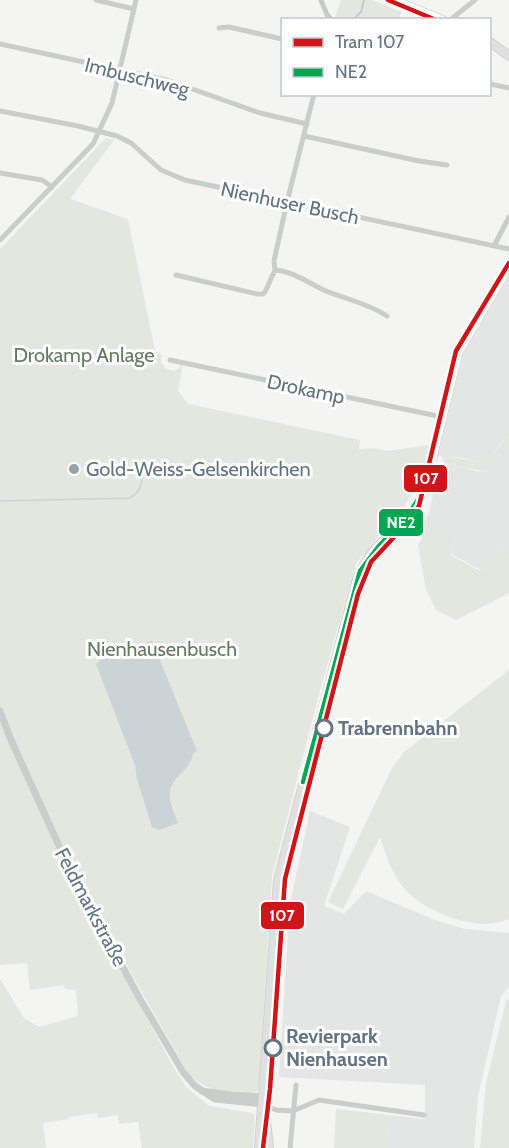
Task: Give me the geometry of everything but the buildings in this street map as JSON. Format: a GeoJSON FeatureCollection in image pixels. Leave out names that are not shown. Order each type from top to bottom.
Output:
{"type":"FeatureCollection","features":[{"type":"Feature","properties":{"kind":"main road"},"geometry":{"type":"LineString","coordinates":[[393,0],[437,18]]}},
{"type":"Feature","properties":{"kind":"main road"},"geometry":{"type":"LineString","coordinates":[[491,43],[509,56]]}},
{"type":"Feature","properties":{"kind":"main road"},"geometry":{"type":"LineString","coordinates":[[259,1148],[278,880],[356,582],[371,553],[411,512],[428,483],[460,346],[509,265]]}},
{"type":"Feature","properties":{"kind":"main road"},"geometry":{"type":"LineString","coordinates":[[263,1115],[266,1120],[269,1148]]}},
{"type":"Feature","properties":{"kind":"street"},"geometry":{"type":"LineString","coordinates":[[96,0],[134,9]]}},
{"type":"Feature","properties":{"kind":"street"},"geometry":{"type":"LineString","coordinates":[[0,240],[93,144],[112,103],[136,0]]}},
{"type":"Feature","properties":{"kind":"street"},"geometry":{"type":"LineString","coordinates":[[321,0],[328,18]]}},
{"type":"Feature","properties":{"kind":"street"},"geometry":{"type":"LineString","coordinates":[[452,18],[475,0]]}},
{"type":"Feature","properties":{"kind":"street"},"geometry":{"type":"LineString","coordinates":[[219,28],[229,27],[281,39]]}},
{"type":"Feature","properties":{"kind":"street","name":"Imbuschweg"},"geometry":{"type":"LineString","coordinates":[[0,44],[167,80],[260,113],[307,124]]}},
{"type":"Feature","properties":{"kind":"street"},"geometry":{"type":"LineString","coordinates":[[491,84],[509,88]]}},
{"type":"Feature","properties":{"kind":"street"},"geometry":{"type":"LineString","coordinates":[[176,275],[260,295],[265,292],[275,270],[274,261],[287,202],[314,96]]}},
{"type":"Feature","properties":{"kind":"street","name":"Nienhuser Busch"},"geometry":{"type":"LineString","coordinates":[[0,111],[117,136],[131,143],[155,166],[172,176],[509,249]]}},
{"type":"Feature","properties":{"kind":"street"},"geometry":{"type":"LineString","coordinates":[[304,136],[418,161],[447,165]]}},
{"type":"Feature","properties":{"kind":"street"},"geometry":{"type":"LineString","coordinates":[[0,172],[42,180],[52,187]]}},
{"type":"Feature","properties":{"kind":"street"},"geometry":{"type":"LineString","coordinates":[[494,246],[509,217]]}},
{"type":"Feature","properties":{"kind":"street"},"geometry":{"type":"LineString","coordinates":[[275,270],[285,271],[387,316]]}},
{"type":"Feature","properties":{"kind":"street","name":"Drokamp"},"geometry":{"type":"LineString","coordinates":[[170,360],[442,417]]}},
{"type":"Feature","properties":{"kind":"street","name":"Feldmarkstraße"},"geometry":{"type":"LineString","coordinates":[[0,711],[69,868],[140,999],[183,1072],[208,1096],[221,1101],[263,1101]]}},
{"type":"Feature","properties":{"kind":"street"},"geometry":{"type":"LineString","coordinates":[[290,1148],[296,1085]]}},
{"type":"Feature","properties":{"kind":"street"},"geometry":{"type":"LineString","coordinates":[[263,1101],[276,1110],[294,1111],[319,1101],[424,1114]]}},
{"type":"Feature","properties":{"kind":"shaded area"},"geometry":{"type":"Polygon","coordinates":[[[509,267],[509,432],[485,461],[476,462],[459,457],[443,458],[436,453],[460,353],[509,267]]]}},
{"type":"Feature","properties":{"kind":"shaded area"},"geometry":{"type":"Polygon","coordinates":[[[509,442],[509,556],[500,550],[481,570],[451,554],[454,539],[428,518],[439,467],[451,464],[487,472],[509,442]]]}},
{"type":"Feature","properties":{"kind":"shaded area"},"geometry":{"type":"Polygon","coordinates":[[[152,641],[197,751],[193,753],[188,765],[175,780],[170,792],[171,805],[178,823],[159,830],[152,827],[135,765],[96,664],[109,653],[152,641]]]}},
{"type":"Feature","properties":{"kind":"shaded area"},"geometry":{"type":"Polygon","coordinates":[[[310,811],[350,827],[324,906],[344,914],[366,891],[435,920],[465,929],[509,933],[509,986],[501,996],[478,1096],[474,1148],[387,1148],[388,1115],[425,1119],[425,1085],[279,1077],[290,904],[310,811]]]}},
{"type":"Feature","properties":{"kind":"green space"},"geometry":{"type":"Polygon","coordinates":[[[341,0],[372,0],[401,12],[399,18],[334,18],[341,0]]]}},
{"type":"Feature","properties":{"kind":"green space","name":"Nienhausenbusch"},"geometry":{"type":"Polygon","coordinates":[[[106,138],[114,140],[70,199],[128,219],[155,351],[162,355],[161,362],[166,369],[174,371],[183,365],[178,391],[188,404],[360,440],[359,449],[374,448],[387,451],[429,445],[422,476],[405,505],[356,563],[318,698],[272,876],[259,1085],[257,1091],[249,1093],[220,1091],[202,1084],[188,1073],[73,871],[0,710],[0,249],[106,138]]]}},
{"type":"Feature","properties":{"kind":"green space"},"geometry":{"type":"Polygon","coordinates":[[[509,432],[509,442],[487,472],[444,463],[443,458],[478,462],[484,460],[494,453],[509,432]]]}},
{"type":"Feature","properties":{"kind":"green space"},"geometry":{"type":"Polygon","coordinates":[[[427,515],[454,539],[450,555],[480,571],[500,550],[509,556],[509,593],[456,620],[436,610],[426,590],[418,544],[421,541],[427,515]]]}},
{"type":"Feature","properties":{"kind":"green space"},"geometry":{"type":"Polygon","coordinates":[[[509,670],[509,919],[486,924],[464,921],[452,918],[419,902],[410,895],[395,876],[380,837],[343,909],[328,902],[392,768],[404,752],[509,670]]]}},
{"type":"Feature","properties":{"kind":"green space","name":"Revierpark Nienhausen"},"geometry":{"type":"Polygon","coordinates":[[[0,713],[34,799],[67,873],[174,1068],[186,1087],[209,1106],[253,1113],[255,1118],[253,1148],[142,1148],[138,1122],[119,1124],[118,1115],[98,1118],[97,1113],[43,1123],[46,1148],[0,1148],[0,979],[24,1018],[39,1027],[78,1016],[76,990],[65,989],[64,985],[30,990],[27,963],[0,965],[0,713]]]}},
{"type":"Feature","properties":{"kind":"green space"},"geometry":{"type":"Polygon","coordinates":[[[509,998],[509,1148],[480,1148],[486,1083],[506,1001],[509,998]]]}},
{"type":"Feature","properties":{"kind":"green space"},"geometry":{"type":"Polygon","coordinates":[[[336,1109],[388,1115],[387,1148],[334,1148],[336,1109]]]}},
{"type":"Feature","properties":{"kind":"waterway"},"geometry":{"type":"LineString","coordinates":[[0,501],[129,498],[138,490],[143,471]]}},
{"type":"Feature","properties":{"kind":"tram line"},"geometry":{"type":"LineString","coordinates":[[320,0],[332,18]]}},
{"type":"Feature","properties":{"kind":"tram line"},"geometry":{"type":"LineString","coordinates":[[355,18],[361,12],[364,0]]}},
{"type":"Feature","properties":{"kind":"tram line","name":"107"},"geometry":{"type":"LineString","coordinates":[[388,0],[431,18]]}},
{"type":"Feature","properties":{"kind":"tram line","name":"107"},"geometry":{"type":"LineString","coordinates":[[263,1148],[270,1089],[285,879],[358,594],[371,562],[410,520],[419,506],[456,351],[509,263]]}},
{"type":"Feature","properties":{"kind":"tram line"},"geometry":{"type":"LineString","coordinates":[[333,692],[341,671]]}},
{"type":"Feature","properties":{"kind":"transit line","name":"NE2"},"geometry":{"type":"LineString","coordinates":[[393,0],[436,18]]}},
{"type":"Feature","properties":{"kind":"transit line","name":"NE2"},"geometry":{"type":"LineString","coordinates":[[303,782],[360,571],[378,547],[408,515],[424,490],[458,352],[509,265]]}},
{"type":"Feature","properties":{"kind":"place","name":"Gold-Weiss-Gelsenkirchen"},"geometry":{"type":"Point","coordinates":[74,469]}},
{"type":"Feature","properties":{"kind":"place","name":"Trabrennbahn"},"geometry":{"type":"Point","coordinates":[324,728]}},
{"type":"Feature","properties":{"kind":"place","name":"Revierpark Nienhausen"},"geometry":{"type":"Point","coordinates":[273,1048]}},
{"type":"Feature","properties":{"kind":"park label","name":"Drokamp Anlage"},"geometry":{"type":"Point","coordinates":[84,355]}}]}
